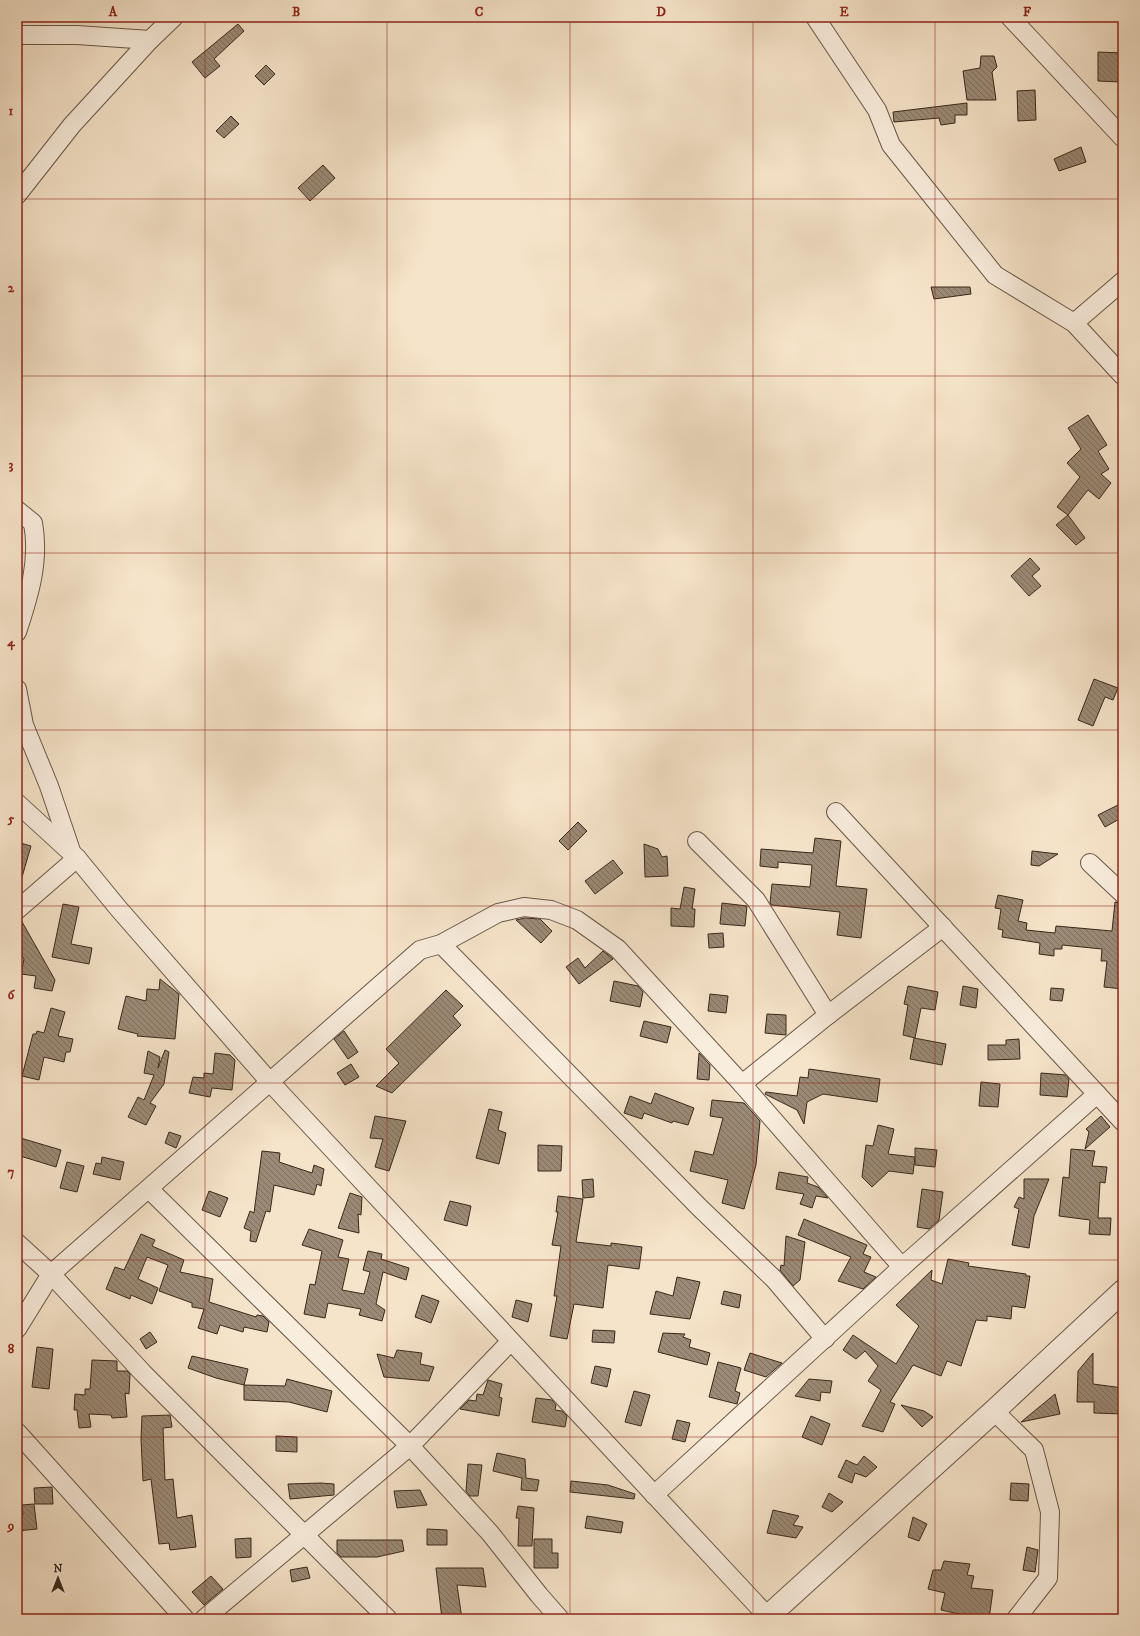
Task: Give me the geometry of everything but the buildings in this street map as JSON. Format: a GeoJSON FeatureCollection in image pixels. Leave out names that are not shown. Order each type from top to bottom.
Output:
{"type":"FeatureCollection","features":[{"type":"Feature","properties":{"kind":"street"},"geometry":{"type":"LineString","coordinates":[[17,195],[72,125],[150,40],[174,17]]}},
{"type":"Feature","properties":{"kind":"street"},"geometry":{"type":"LineString","coordinates":[[815,17],[877,110],[891,145],[995,275],[1074,323],[1123,376]]}},
{"type":"Feature","properties":{"kind":"street"},"geometry":{"type":"LineString","coordinates":[[1010,17],[1123,138]]}},
{"type":"Feature","properties":{"kind":"street"},"geometry":{"type":"LineString","coordinates":[[17,35],[77,35],[150,40]]}},
{"type":"Feature","properties":{"kind":"street"},"geometry":{"type":"LineString","coordinates":[[1074,323],[1123,280]]}},
{"type":"Feature","properties":{"kind":"street"},"geometry":{"type":"LineString","coordinates":[[17,510],[33,523],[37,542],[31,590],[17,632]]}},
{"type":"Feature","properties":{"kind":"street"},"geometry":{"type":"LineString","coordinates":[[17,689],[24,725],[49,786],[74,856]]}},
{"type":"Feature","properties":{"kind":"street"},"geometry":{"type":"LineString","coordinates":[[17,803],[74,856],[269,1081],[768,1618],[994,1412],[1123,1291]]}},
{"type":"Feature","properties":{"kind":"street"},"geometry":{"type":"LineString","coordinates":[[836,812],[1123,1122]]}},
{"type":"Feature","properties":{"kind":"street"},"geometry":{"type":"LineString","coordinates":[[697,841],[756,900],[828,1015]]}},
{"type":"Feature","properties":{"kind":"street"},"geometry":{"type":"LineString","coordinates":[[17,910],[74,856]]}},
{"type":"Feature","properties":{"kind":"street"},"geometry":{"type":"LineString","coordinates":[[1090,863],[1123,894]]}},
{"type":"Feature","properties":{"kind":"street"},"geometry":{"type":"LineString","coordinates":[[17,1330],[51,1274],[420,950],[441,944],[498,913],[524,907],[551,910],[577,920],[618,949],[742,1084],[902,1268]]}},
{"type":"Feature","properties":{"kind":"street"},"geometry":{"type":"LineString","coordinates":[[742,1084],[828,1015],[943,927]]}},
{"type":"Feature","properties":{"kind":"street"},"geometry":{"type":"LineString","coordinates":[[441,944],[699,1207],[774,1279],[825,1339]]}},
{"type":"Feature","properties":{"kind":"street"},"geometry":{"type":"LineString","coordinates":[[654,1495],[902,1268],[1097,1094]]}},
{"type":"Feature","properties":{"kind":"street"},"geometry":{"type":"LineString","coordinates":[[149,1189],[410,1446],[490,1533],[560,1619]]}},
{"type":"Feature","properties":{"kind":"street"},"geometry":{"type":"LineString","coordinates":[[17,1243],[51,1274],[143,1373],[388,1619]]}},
{"type":"Feature","properties":{"kind":"street"},"geometry":{"type":"LineString","coordinates":[[204,1619],[410,1446],[510,1342]]}},
{"type":"Feature","properties":{"kind":"street"},"geometry":{"type":"LineString","coordinates":[[994,1412],[1034,1450],[1050,1512],[1048,1578],[1016,1619]]}},
{"type":"Feature","properties":{"kind":"street"},"geometry":{"type":"LineString","coordinates":[[17,1432],[185,1619]]}}]}
